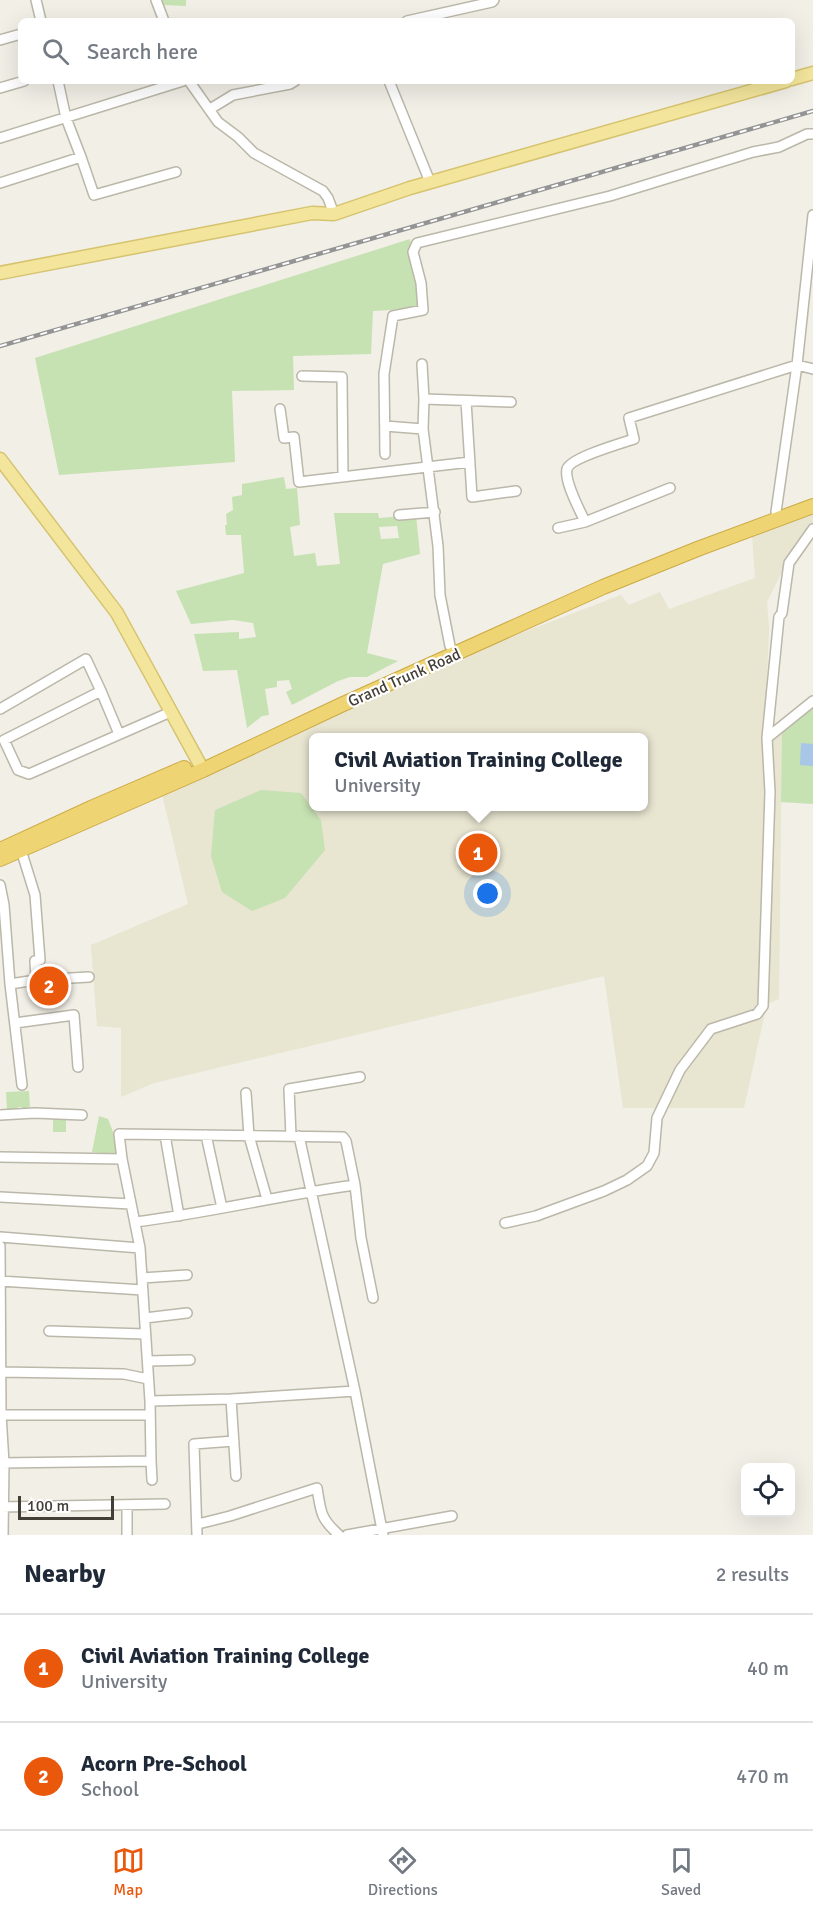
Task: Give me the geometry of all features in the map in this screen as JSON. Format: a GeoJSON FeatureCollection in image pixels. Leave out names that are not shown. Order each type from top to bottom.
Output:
{"type":"FeatureCollection","features":[{"type":"Feature","properties":{"kind":"highway","name":"Grand Trunk Road"},"geometry":{"type":"LineString","coordinates":[[0,859],[450,646],[659,555],[813,498]]}},
{"type":"Feature","properties":{"kind":"highway","name":"Grand Trunk Road"},"geometry":{"type":"LineString","coordinates":[[0,850],[91,808],[200,766],[341,705],[603,587],[813,506]]}},
{"type":"Feature","properties":{"kind":"main road"},"geometry":{"type":"LineString","coordinates":[[795,78],[813,73]]}},
{"type":"Feature","properties":{"kind":"main road"},"geometry":{"type":"LineString","coordinates":[[0,273],[312,213],[334,214],[430,182],[775,84]]}},
{"type":"Feature","properties":{"kind":"main road"},"geometry":{"type":"LineString","coordinates":[[0,459],[117,613],[200,766]]}},
{"type":"Feature","properties":{"kind":"street"},"geometry":{"type":"LineString","coordinates":[[36,0],[40,18]]}},
{"type":"Feature","properties":{"kind":"street"},"geometry":{"type":"LineString","coordinates":[[156,0],[163,18]]}},
{"type":"Feature","properties":{"kind":"street"},"geometry":{"type":"LineString","coordinates":[[420,18],[494,0]]}},
{"type":"Feature","properties":{"kind":"street"},"geometry":{"type":"LineString","coordinates":[[0,40],[18,35]]}},
{"type":"Feature","properties":{"kind":"street"},"geometry":{"type":"LineString","coordinates":[[0,88],[18,83]]}},
{"type":"Feature","properties":{"kind":"street"},"geometry":{"type":"LineString","coordinates":[[59,84],[66,118],[94,195],[176,172]]}},
{"type":"Feature","properties":{"kind":"street"},"geometry":{"type":"LineString","coordinates":[[0,138],[174,84]]}},
{"type":"Feature","properties":{"kind":"street"},"geometry":{"type":"LineString","coordinates":[[191,84],[219,122],[238,136],[254,153],[322,191],[328,198],[334,214]]}},
{"type":"Feature","properties":{"kind":"street"},"geometry":{"type":"LineString","coordinates":[[210,109],[233,95],[290,84]]}},
{"type":"Feature","properties":{"kind":"street"},"geometry":{"type":"LineString","coordinates":[[390,84],[430,182]]}},
{"type":"Feature","properties":{"kind":"street"},"geometry":{"type":"LineString","coordinates":[[385,454],[384,374],[393,316],[423,310],[421,283],[413,252],[417,243],[610,196],[753,152],[779,147],[807,134],[813,134]]}},
{"type":"Feature","properties":{"kind":"street"},"geometry":{"type":"LineString","coordinates":[[0,183],[81,157]]}},
{"type":"Feature","properties":{"kind":"street"},"geometry":{"type":"LineString","coordinates":[[776,512],[808,285],[813,215]]}},
{"type":"Feature","properties":{"kind":"street"},"geometry":{"type":"LineString","coordinates":[[422,364],[423,429],[435,512],[440,595],[450,646]]}},
{"type":"Feature","properties":{"kind":"street"},"geometry":{"type":"LineString","coordinates":[[585,522],[567,480],[567,468],[580,458],[634,439],[629,418],[797,365],[813,369]]}},
{"type":"Feature","properties":{"kind":"street"},"geometry":{"type":"LineString","coordinates":[[302,376],[342,377],[344,477]]}},
{"type":"Feature","properties":{"kind":"street"},"geometry":{"type":"LineString","coordinates":[[424,399],[511,402]]}},
{"type":"Feature","properties":{"kind":"street"},"geometry":{"type":"LineString","coordinates":[[466,401],[472,497],[516,491]]}},
{"type":"Feature","properties":{"kind":"street"},"geometry":{"type":"LineString","coordinates":[[280,409],[284,438],[294,437],[299,482],[470,462]]}},
{"type":"Feature","properties":{"kind":"street"},"geometry":{"type":"LineString","coordinates":[[384,426],[423,429]]}},
{"type":"Feature","properties":{"kind":"street"},"geometry":{"type":"LineString","coordinates":[[558,528],[585,522],[670,488]]}},
{"type":"Feature","properties":{"kind":"street"},"geometry":{"type":"LineString","coordinates":[[399,515],[435,512]]}},
{"type":"Feature","properties":{"kind":"street"},"geometry":{"type":"LineString","coordinates":[[505,1223],[536,1216],[604,1191],[627,1180],[647,1166],[654,1153],[657,1118],[680,1070],[711,1029],[757,1014],[763,1006],[770,803],[767,738],[778,617],[782,613],[789,563],[813,529]]}},
{"type":"Feature","properties":{"kind":"street"},"geometry":{"type":"LineString","coordinates":[[0,709],[86,659],[120,734]]}},
{"type":"Feature","properties":{"kind":"street"},"geometry":{"type":"LineString","coordinates":[[4,740],[101,691]]}},
{"type":"Feature","properties":{"kind":"street"},"geometry":{"type":"LineString","coordinates":[[767,738],[813,701]]}},
{"type":"Feature","properties":{"kind":"street"},"geometry":{"type":"LineString","coordinates":[[0,730],[18,770],[29,774],[171,712]]}},
{"type":"Feature","properties":{"kind":"street"},"geometry":{"type":"LineString","coordinates":[[21,850],[35,895],[40,960],[35,961],[36,980]]}},
{"type":"Feature","properties":{"kind":"street"},"geometry":{"type":"LineString","coordinates":[[0,885],[22,1085]]}},
{"type":"Feature","properties":{"kind":"street"},"geometry":{"type":"LineString","coordinates":[[10,984],[89,977]]}},
{"type":"Feature","properties":{"kind":"street"},"geometry":{"type":"LineString","coordinates":[[15,1023],[74,1015],[78,1067]]}},
{"type":"Feature","properties":{"kind":"street"},"geometry":{"type":"LineString","coordinates":[[360,1077],[289,1089],[295,1136],[311,1191],[355,1391],[382,1532]]}},
{"type":"Feature","properties":{"kind":"street"},"geometry":{"type":"LineString","coordinates":[[246,1094],[249,1136],[267,1199]]}},
{"type":"Feature","properties":{"kind":"street"},"geometry":{"type":"LineString","coordinates":[[0,1115],[35,1113],[82,1115]]}},
{"type":"Feature","properties":{"kind":"street"},"geometry":{"type":"LineString","coordinates":[[152,1480],[148,1361],[140,1248],[119,1134],[343,1137],[346,1141],[355,1185],[361,1238],[373,1298]]}},
{"type":"Feature","properties":{"kind":"street"},"geometry":{"type":"LineString","coordinates":[[165,1135],[179,1216]]}},
{"type":"Feature","properties":{"kind":"street"},"geometry":{"type":"LineString","coordinates":[[206,1135],[222,1208]]}},
{"type":"Feature","properties":{"kind":"street"},"geometry":{"type":"LineString","coordinates":[[0,1157],[122,1159]]}},
{"type":"Feature","properties":{"kind":"street"},"geometry":{"type":"LineString","coordinates":[[135,1222],[355,1185]]}},
{"type":"Feature","properties":{"kind":"street"},"geometry":{"type":"LineString","coordinates":[[0,1197],[131,1204]]}},
{"type":"Feature","properties":{"kind":"street"},"geometry":{"type":"LineString","coordinates":[[0,1237],[140,1248]]}},
{"type":"Feature","properties":{"kind":"street"},"geometry":{"type":"LineString","coordinates":[[0,1246],[3,1535]]}},
{"type":"Feature","properties":{"kind":"street"},"geometry":{"type":"LineString","coordinates":[[142,1278],[187,1275]]}},
{"type":"Feature","properties":{"kind":"street"},"geometry":{"type":"LineString","coordinates":[[0,1281],[143,1290]]}},
{"type":"Feature","properties":{"kind":"street"},"geometry":{"type":"LineString","coordinates":[[144,1317],[187,1313]]}},
{"type":"Feature","properties":{"kind":"street"},"geometry":{"type":"LineString","coordinates":[[49,1331],[145,1334]]}},
{"type":"Feature","properties":{"kind":"street"},"geometry":{"type":"LineString","coordinates":[[148,1361],[190,1360]]}},
{"type":"Feature","properties":{"kind":"street"},"geometry":{"type":"LineString","coordinates":[[1,1372],[124,1374],[148,1379]]}},
{"type":"Feature","properties":{"kind":"street"},"geometry":{"type":"LineString","coordinates":[[150,1401],[231,1399],[355,1391]]}},
{"type":"Feature","properties":{"kind":"street"},"geometry":{"type":"LineString","coordinates":[[231,1399],[236,1476]]}},
{"type":"Feature","properties":{"kind":"street"},"geometry":{"type":"LineString","coordinates":[[1,1414],[150,1415]]}},
{"type":"Feature","properties":{"kind":"street"},"geometry":{"type":"LineString","coordinates":[[197,1535],[194,1444],[234,1441]]}},
{"type":"Feature","properties":{"kind":"street"},"geometry":{"type":"LineString","coordinates":[[2,1463],[151,1461]]}},
{"type":"Feature","properties":{"kind":"street"},"geometry":{"type":"LineString","coordinates":[[198,1524],[317,1488],[322,1516],[326,1524],[339,1535]]}},
{"type":"Feature","properties":{"kind":"street"},"geometry":{"type":"LineString","coordinates":[[2,1507],[165,1504]]}},
{"type":"Feature","properties":{"kind":"street"},"geometry":{"type":"LineString","coordinates":[[127,1505],[128,1535]]}},
{"type":"Feature","properties":{"kind":"street"},"geometry":{"type":"LineString","coordinates":[[347,1535],[382,1532],[452,1516]]}},
{"type":"Feature","properties":{"kind":"shaded area"},"geometry":{"type":"Polygon","coordinates":[[[813,511],[813,524],[797,541],[767,602],[769,629],[765,731],[782,731],[779,999],[767,1004],[744,1108],[623,1108],[604,976],[154,1083],[121,1097],[121,1028],[97,1026],[91,945],[188,904],[162,794],[471,652],[621,595],[629,605],[660,592],[669,609],[755,578],[752,535],[813,511]]]}},
{"type":"Feature","properties":{"kind":"green space"},"geometry":{"type":"Polygon","coordinates":[[[160,0],[186,0],[186,6],[163,5],[160,0]]]}},
{"type":"Feature","properties":{"kind":"green space"},"geometry":{"type":"Polygon","coordinates":[[[410,239],[422,308],[373,311],[371,354],[293,356],[294,390],[232,391],[235,462],[59,475],[35,358],[410,239]]]}},
{"type":"Feature","properties":{"kind":"green space"},"geometry":{"type":"Polygon","coordinates":[[[284,477],[286,489],[297,488],[300,525],[290,527],[294,556],[315,553],[317,566],[340,564],[334,513],[378,513],[379,518],[416,515],[420,554],[383,564],[367,653],[398,661],[367,677],[350,677],[338,681],[292,705],[286,692],[292,689],[289,680],[277,681],[277,687],[265,689],[269,715],[262,716],[247,728],[237,670],[203,671],[194,634],[239,632],[239,639],[256,637],[253,623],[233,620],[191,624],[176,591],[244,573],[241,535],[226,535],[225,525],[227,525],[226,514],[233,510],[232,497],[242,495],[242,484],[284,477]],[[397,526],[379,527],[381,539],[399,538],[397,526]]]}},
{"type":"Feature","properties":{"kind":"green space"},"geometry":{"type":"Polygon","coordinates":[[[813,706],[813,804],[781,802],[782,731],[813,706]]]}},
{"type":"Feature","properties":{"kind":"green space"},"geometry":{"type":"Polygon","coordinates":[[[261,790],[301,793],[309,804],[309,811],[314,811],[321,820],[325,850],[285,898],[252,911],[222,892],[211,856],[215,810],[261,790]]]}},
{"type":"Feature","properties":{"kind":"green space"},"geometry":{"type":"Polygon","coordinates":[[[29,1091],[30,1107],[27,1107],[27,1110],[18,1107],[18,1112],[7,1110],[6,1092],[29,1091]]]}},
{"type":"Feature","properties":{"kind":"green space"},"geometry":{"type":"Polygon","coordinates":[[[53,1114],[66,1114],[66,1132],[53,1132],[53,1114]]]}},
{"type":"Feature","properties":{"kind":"green space"},"geometry":{"type":"Polygon","coordinates":[[[99,1116],[108,1119],[122,1155],[92,1152],[99,1116]]]}},
{"type":"Feature","properties":{"kind":"water"},"geometry":{"type":"Polygon","coordinates":[[[801,743],[813,744],[813,766],[800,765],[801,743]]]}},
{"type":"Feature","properties":{"kind":"railway"},"geometry":{"type":"LineString","coordinates":[[0,346],[813,111]]}},
{"type":"Feature","properties":{"kind":"place","name":"Civil Aviation Training College"},"geometry":{"type":"Point","coordinates":[478,853]}},
{"type":"Feature","properties":{"kind":"place","name":"Acorn Pre-School"},"geometry":{"type":"Point","coordinates":[49,986]}}]}
